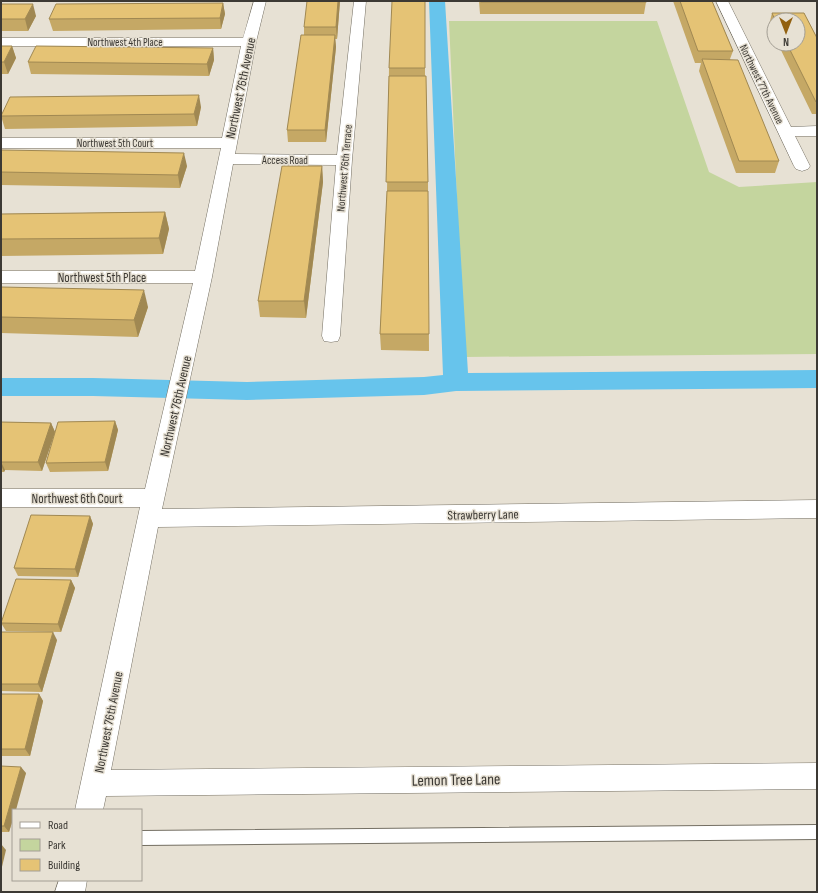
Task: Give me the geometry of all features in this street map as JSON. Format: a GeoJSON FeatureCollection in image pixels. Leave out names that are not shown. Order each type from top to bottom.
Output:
{"type":"FeatureCollection","features":[{"type":"Feature","properties":{"kind":"street","name":"Northwest 76th Avenue"},"geometry":{"type":"LineString","coordinates":[[89,809],[151,508],[203,277],[228,143],[249,42],[260,1]]}},
{"type":"Feature","properties":{"kind":"street","name":"Northwest 76th Terrace"},"geometry":{"type":"LineString","coordinates":[[331,336],[344,160],[360,1]]}},
{"type":"Feature","properties":{"kind":"street","name":"Northwest 77th Avenue"},"geometry":{"type":"LineString","coordinates":[[722,1],[802,166]]}},
{"type":"Feature","properties":{"kind":"street","name":"Northwest 4th Place"},"geometry":{"type":"LineString","coordinates":[[1,42],[249,42]]}},
{"type":"Feature","properties":{"kind":"street"},"geometry":{"type":"LineString","coordinates":[[785,132],[817,131]]}},
{"type":"Feature","properties":{"kind":"street","name":"Northwest 5th Court"},"geometry":{"type":"LineString","coordinates":[[1,143],[228,143]]}},
{"type":"Feature","properties":{"kind":"street","name":"Access Road"},"geometry":{"type":"LineString","coordinates":[[226,160],[344,160]]}},
{"type":"Feature","properties":{"kind":"street","name":"Northwest 5th Place"},"geometry":{"type":"LineString","coordinates":[[1,277],[203,277]]}},
{"type":"Feature","properties":{"kind":"street","name":"Northwest 6th Court"},"geometry":{"type":"LineString","coordinates":[[1,498],[151,508]]}},
{"type":"Feature","properties":{"kind":"street","name":"Strawberry Lane"},"geometry":{"type":"LineString","coordinates":[[151,508],[817,509]]}},
{"type":"Feature","properties":{"kind":"street","name":"Lemon Tree Lane"},"geometry":{"type":"LineString","coordinates":[[95,783],[817,776]]}},
{"type":"Feature","properties":{"kind":"street"},"geometry":{"type":"LineString","coordinates":[[70,892],[73,881]]}},
{"type":"Feature","properties":{"kind":"lane"},"geometry":{"type":"LineString","coordinates":[[142,838],[817,832]]}},
{"type":"Feature","properties":{"kind":"green space"},"geometry":{"type":"Polygon","coordinates":[[[449,21],[657,21],[709,172],[739,187],[817,182],[817,354],[464,357],[449,21]]]}},
{"type":"Feature","properties":{"kind":"building"},"geometry":{"type":"Polygon","coordinates":[[[307,1],[338,1],[336,27],[304,27],[307,1]]]}},
{"type":"Feature","properties":{"kind":"building"},"geometry":{"type":"Polygon","coordinates":[[[392,1],[425,1],[425,68],[389,68],[392,1]]]}},
{"type":"Feature","properties":{"kind":"building"},"geometry":{"type":"Polygon","coordinates":[[[646,1],[646,2],[481,2],[646,1]]]}},
{"type":"Feature","properties":{"kind":"building"},"geometry":{"type":"Polygon","coordinates":[[[680,1],[712,1],[733,51],[698,51],[680,1]]]}},
{"type":"Feature","properties":{"kind":"building"},"geometry":{"type":"Polygon","coordinates":[[[223,3],[220,18],[49,19],[56,4],[223,3]]]}},
{"type":"Feature","properties":{"kind":"building"},"geometry":{"type":"Polygon","coordinates":[[[1,4],[33,4],[25,19],[1,19],[1,4]]]}},
{"type":"Feature","properties":{"kind":"building"},"geometry":{"type":"Polygon","coordinates":[[[806,17],[817,38],[816,102],[791,52],[806,52],[806,17]]]}},
{"type":"Feature","properties":{"kind":"building"},"geometry":{"type":"Polygon","coordinates":[[[301,35],[335,35],[325,130],[287,130],[301,35]]]}},
{"type":"Feature","properties":{"kind":"building"},"geometry":{"type":"Polygon","coordinates":[[[1,46],[12,46],[4,62],[1,62],[1,46]]]}},
{"type":"Feature","properties":{"kind":"building"},"geometry":{"type":"Polygon","coordinates":[[[36,46],[213,48],[207,64],[28,62],[36,46]]]}},
{"type":"Feature","properties":{"kind":"building"},"geometry":{"type":"Polygon","coordinates":[[[702,59],[738,60],[779,161],[739,161],[702,59]]]}},
{"type":"Feature","properties":{"kind":"building"},"geometry":{"type":"Polygon","coordinates":[[[389,76],[426,76],[428,182],[386,182],[389,76]]]}},
{"type":"Feature","properties":{"kind":"building"},"geometry":{"type":"Polygon","coordinates":[[[199,95],[194,114],[1,116],[10,97],[199,95]]]}},
{"type":"Feature","properties":{"kind":"building"},"geometry":{"type":"Polygon","coordinates":[[[1,150],[184,153],[178,175],[1,172],[1,150]]]}},
{"type":"Feature","properties":{"kind":"building"},"geometry":{"type":"Polygon","coordinates":[[[282,166],[322,166],[304,301],[258,301],[282,166]]]}},
{"type":"Feature","properties":{"kind":"building"},"geometry":{"type":"Polygon","coordinates":[[[387,191],[428,191],[429,334],[380,334],[387,191]]]}},
{"type":"Feature","properties":{"kind":"building"},"geometry":{"type":"Polygon","coordinates":[[[165,212],[159,238],[1,239],[1,214],[165,212]]]}},
{"type":"Feature","properties":{"kind":"building"},"geometry":{"type":"Polygon","coordinates":[[[1,287],[144,290],[134,320],[1,317],[1,287]]]}},
{"type":"Feature","properties":{"kind":"building"},"geometry":{"type":"Polygon","coordinates":[[[115,421],[105,462],[46,463],[58,422],[115,421]]]}},
{"type":"Feature","properties":{"kind":"building"},"geometry":{"type":"Polygon","coordinates":[[[1,422],[51,423],[38,462],[1,462],[1,422]]]}},
{"type":"Feature","properties":{"kind":"building"},"geometry":{"type":"Polygon","coordinates":[[[31,515],[90,516],[75,569],[14,568],[31,515]]]}},
{"type":"Feature","properties":{"kind":"building"},"geometry":{"type":"Polygon","coordinates":[[[16,579],[71,580],[58,624],[1,623],[16,579]]]}},
{"type":"Feature","properties":{"kind":"building"},"geometry":{"type":"Polygon","coordinates":[[[1,632],[53,632],[38,684],[1,684],[1,632]]]}},
{"type":"Feature","properties":{"kind":"building"},"geometry":{"type":"Polygon","coordinates":[[[1,694],[39,694],[25,749],[1,749],[1,694]]]}},
{"type":"Feature","properties":{"kind":"building"},"geometry":{"type":"Polygon","coordinates":[[[1,766],[21,767],[4,826],[1,826],[1,766]]]}},
{"type":"Feature","properties":{"kind":"waterway"},"geometry":{"type":"LineString","coordinates":[[437,1],[456,382]]}},
{"type":"Feature","properties":{"kind":"waterway"},"geometry":{"type":"LineString","coordinates":[[456,382],[817,379]]}},
{"type":"Feature","properties":{"kind":"waterway"},"geometry":{"type":"LineString","coordinates":[[1,387],[93,387],[247,391],[424,386],[456,382]]}}]}
